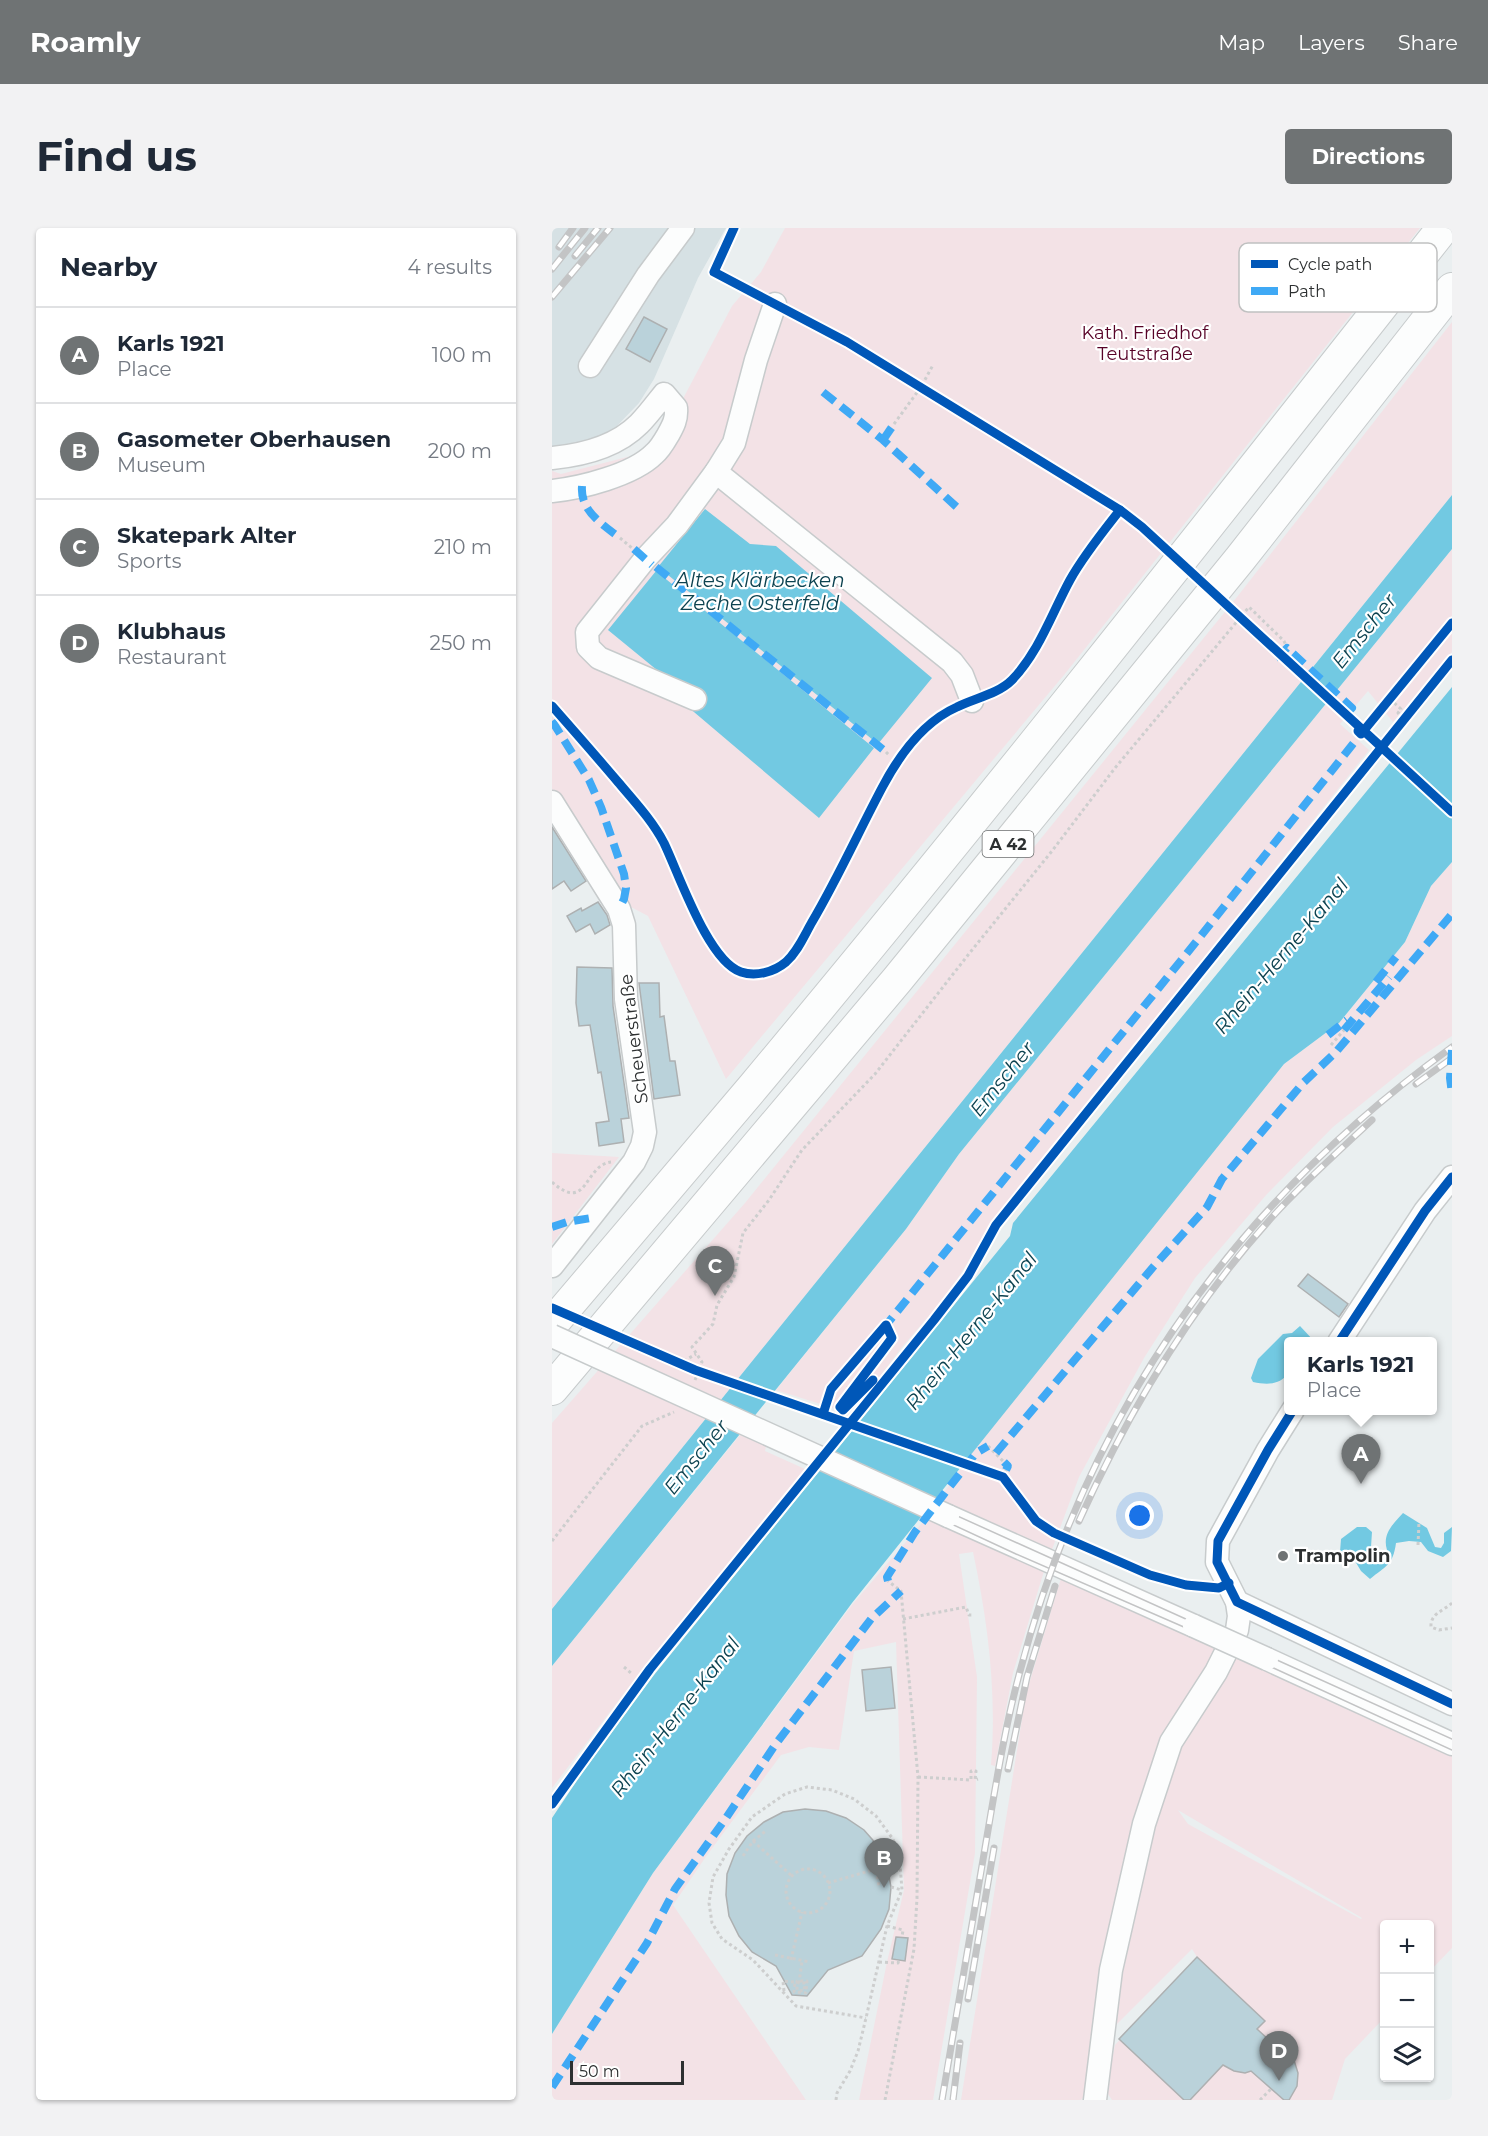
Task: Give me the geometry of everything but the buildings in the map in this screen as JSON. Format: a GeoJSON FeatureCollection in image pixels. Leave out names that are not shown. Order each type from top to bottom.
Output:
{"type":"FeatureCollection","features":[{"type":"Feature","properties":{"kind":"highway","name":"A 42"},"geometry":{"type":"LineString","coordinates":[[1431,243],[1443,228]]}},
{"type":"Feature","properties":{"kind":"highway","name":"A 42"},"geometry":{"type":"LineString","coordinates":[[1437,308],[1452,289]]}},
{"type":"Feature","properties":{"kind":"highway","name":"A 42"},"geometry":{"type":"LineString","coordinates":[[552,1324],[866,951],[1377,312]]}},
{"type":"Feature","properties":{"kind":"highway","name":"A 42"},"geometry":{"type":"LineString","coordinates":[[552,1389],[927,943],[1240,559],[1434,312]]}},
{"type":"Feature","properties":{"kind":"street"},"geometry":{"type":"LineString","coordinates":[[590,366],[648,275],[683,228]]}},
{"type":"Feature","properties":{"kind":"street"},"geometry":{"type":"LineString","coordinates":[[695,699],[598,658],[588,647],[587,632],[645,559],[677,525],[734,443],[756,360],[775,304]]}},
{"type":"Feature","properties":{"kind":"street"},"geometry":{"type":"LineString","coordinates":[[552,458],[593,451],[617,441],[639,424],[664,394],[676,408],[676,418],[667,436],[653,455],[642,463],[612,476],[573,488],[552,491]]}},
{"type":"Feature","properties":{"kind":"street"},"geometry":{"type":"LineString","coordinates":[[716,472],[952,662],[962,675],[972,701]]}},
{"type":"Feature","properties":{"kind":"street","name":"Scheuerstraße"},"geometry":{"type":"LineString","coordinates":[[552,802],[619,909],[624,925],[626,999],[645,1132],[642,1146],[634,1162],[552,1266]]}},
{"type":"Feature","properties":{"kind":"street"},"geometry":{"type":"LineString","coordinates":[[1342,1337],[1425,1211],[1452,1177]]}},
{"type":"Feature","properties":{"kind":"street"},"geometry":{"type":"LineString","coordinates":[[552,1336],[1452,1744]]}},
{"type":"Feature","properties":{"kind":"street"},"geometry":{"type":"LineString","coordinates":[[1095,2100],[1111,1970],[1144,1824],[1171,1742],[1216,1672],[1237,1630],[1239,1616],[1237,1602],[1217,1562],[1218,1541],[1290,1415]]}},
{"type":"Feature","properties":{"kind":"street"},"geometry":{"type":"LineString","coordinates":[[1237,1602],[1452,1704]]}},
{"type":"Feature","properties":{"kind":"path"},"geometry":{"type":"LineString","coordinates":[[894,424],[921,387],[933,365]]}},
{"type":"Feature","properties":{"kind":"path"},"geometry":{"type":"LineString","coordinates":[[620,537],[634,549]]}},
{"type":"Feature","properties":{"kind":"path"},"geometry":{"type":"LineString","coordinates":[[691,1389],[702,1362],[692,1347],[713,1324],[717,1305],[734,1277],[743,1233],[802,1149],[875,1074],[1163,709],[1249,607],[1284,641],[1287,648]]}},
{"type":"Feature","properties":{"kind":"path"},"geometry":{"type":"LineString","coordinates":[[1390,699],[1401,709],[1398,713],[1404,718]]}},
{"type":"Feature","properties":{"kind":"path"},"geometry":{"type":"LineString","coordinates":[[1331,1045],[1344,1030]]}},
{"type":"Feature","properties":{"kind":"path"},"geometry":{"type":"LineString","coordinates":[[552,1182],[561,1191],[567,1193],[581,1190]]}},
{"type":"Feature","properties":{"kind":"path"},"geometry":{"type":"LineString","coordinates":[[679,1364],[696,1354]]}},
{"type":"Feature","properties":{"kind":"path"},"geometry":{"type":"LineString","coordinates":[[848,1386],[859,1411]]}},
{"type":"Feature","properties":{"kind":"path"},"geometry":{"type":"LineString","coordinates":[[552,1540],[642,1426],[674,1412]]}},
{"type":"Feature","properties":{"kind":"path"},"geometry":{"type":"LineString","coordinates":[[988,1446],[1004,1462]]}},
{"type":"Feature","properties":{"kind":"path"},"geometry":{"type":"LineString","coordinates":[[1003,1476],[1006,1470]]}},
{"type":"Feature","properties":{"kind":"path"},"geometry":{"type":"LineString","coordinates":[[1418,1545],[1419,1522]]}},
{"type":"Feature","properties":{"kind":"path"},"geometry":{"type":"LineString","coordinates":[[885,2100],[914,1949],[917,1898],[918,1777],[901,1591],[888,1581]]}},
{"type":"Feature","properties":{"kind":"path"},"geometry":{"type":"LineString","coordinates":[[1452,1603],[1434,1615],[1431,1627],[1439,1630],[1452,1628]]}},
{"type":"Feature","properties":{"kind":"path"},"geometry":{"type":"LineString","coordinates":[[903,1619],[966,1607],[969,1615],[972,1615]]}},
{"type":"Feature","properties":{"kind":"path"},"geometry":{"type":"LineString","coordinates":[[624,1667],[632,1674]]}},
{"type":"Feature","properties":{"kind":"path"},"geometry":{"type":"LineString","coordinates":[[918,1777],[970,1780],[971,1771],[976,1771],[975,1780],[978,1779]]}},
{"type":"Feature","properties":{"kind":"path"},"geometry":{"type":"LineString","coordinates":[[836,2100],[837,2093],[858,2051],[866,2018],[879,1962],[887,1926],[902,1890],[898,1855],[893,1839],[876,1816],[854,1799],[832,1790],[807,1787],[784,1794],[752,1817],[729,1849],[713,1877],[710,1903],[712,1923],[722,1939],[753,1960],[796,2006],[866,2018]]}},
{"type":"Feature","properties":{"kind":"path"},"geometry":{"type":"LineString","coordinates":[[743,1856],[753,1841],[767,1830]]}},
{"type":"Feature","properties":{"kind":"path"},"geometry":{"type":"LineString","coordinates":[[753,1841],[792,1876]]}},
{"type":"Feature","properties":{"kind":"path"},"geometry":{"type":"LineString","coordinates":[[869,1854],[876,1869],[879,1886]]}},
{"type":"Feature","properties":{"kind":"path"},"geometry":{"type":"LineString","coordinates":[[883,1857],[898,1855]]}},
{"type":"Feature","properties":{"kind":"path"},"geometry":{"type":"LineString","coordinates":[[809,1869],[819,1872],[828,1882],[829,1896],[822,1908],[816,1912],[802,1912],[792,1907],[787,1897],[786,1886],[792,1876],[800,1870],[809,1869]]}},
{"type":"Feature","properties":{"kind":"path"},"geometry":{"type":"LineString","coordinates":[[828,1882],[876,1869]]}},
{"type":"Feature","properties":{"kind":"path"},"geometry":{"type":"LineString","coordinates":[[891,1887],[902,1890]]}},
{"type":"Feature","properties":{"kind":"path"},"geometry":{"type":"LineString","coordinates":[[791,1960],[802,1912]]}},
{"type":"Feature","properties":{"kind":"path"},"geometry":{"type":"LineString","coordinates":[[887,1926],[903,1930],[902,1937]]}},
{"type":"Feature","properties":{"kind":"path"},"geometry":{"type":"LineString","coordinates":[[775,1955],[810,1962]]}},
{"type":"Feature","properties":{"kind":"path"},"geometry":{"type":"LineString","coordinates":[[784,1993],[783,1981],[795,1982],[794,1992],[806,1993],[807,1981],[797,1981],[797,1990],[804,1991],[805,1983],[799,1983],[801,1972],[802,1960]]}},
{"type":"Feature","properties":{"kind":"path"},"geometry":{"type":"LineString","coordinates":[[879,1962],[898,1963],[898,1960]]}},
{"type":"Feature","properties":{"kind":"path"},"geometry":{"type":"LineString","coordinates":[[1260,2100],[1271,2089]]}},
{"type":"Feature","properties":{"kind":"shaded area"},"geometry":{"type":"Polygon","coordinates":[[[552,228],[726,228],[698,278],[654,379],[639,403],[612,431],[588,441],[556,448],[552,447],[552,228]]]}},
{"type":"Feature","properties":{"kind":"green space","name":"Kath. Friedhof Teutstraße"},"geometry":{"type":"Polygon","coordinates":[[[785,228],[1420,228],[1408,243],[1239,243],[1239,312],[1353,312],[1064,675],[726,1079],[648,916],[631,907],[552,789],[552,471],[561,474],[631,456],[649,463],[732,306],[761,272],[785,228]]]}},
{"type":"Feature","properties":{"kind":"green space"},"geometry":{"type":"Polygon","coordinates":[[[1452,322],[1452,495],[552,1609],[552,1423],[745,1203],[1237,597],[1452,322]]]}},
{"type":"Feature","properties":{"kind":"green space"},"geometry":{"type":"Polygon","coordinates":[[[1452,549],[1452,652],[1393,722],[1368,691],[1340,724],[1369,750],[992,1223],[948,1294],[902,1347],[852,1414],[776,1390],[906,1229],[959,1154],[1452,549]]]}},
{"type":"Feature","properties":{"kind":"green space"},"geometry":{"type":"Polygon","coordinates":[[[1452,862],[1452,1036],[1416,1060],[1333,1127],[1267,1194],[1195,1278],[1144,1358],[1079,1477],[1044,1571],[1013,1673],[995,1766],[991,1765],[992,1684],[983,1605],[973,1552],[959,1554],[977,1677],[975,1853],[933,2100],[859,2100],[904,1890],[896,1642],[854,1651],[839,1750],[809,1747],[781,1755],[673,1905],[806,2100],[552,2100],[552,2034],[653,1873],[852,1605],[922,1523],[975,1449],[1232,1126],[1284,1064],[1339,1023],[1405,942],[1431,886],[1452,862]]]}},
{"type":"Feature","properties":{"kind":"green space"},"geometry":{"type":"Polygon","coordinates":[[[552,1153],[619,1157],[552,1244],[552,1153]]]}},
{"type":"Feature","properties":{"kind":"green space"},"geometry":{"type":"Polygon","coordinates":[[[740,1435],[766,1446],[765,1451],[805,1469],[641,1671],[552,1788],[552,1666],[740,1435]]]}},
{"type":"Feature","properties":{"kind":"green space"},"geometry":{"type":"Polygon","coordinates":[[[1062,1575],[1452,1755],[1452,1948],[1434,1967],[1434,1920],[1380,1920],[1380,2022],[1345,2059],[1332,2100],[1112,2100],[1108,2094],[1107,2085],[1115,2045],[1197,1957],[1192,1949],[1112,2029],[1087,2092],[1081,2100],[961,2100],[1026,1694],[1062,1575]],[[1178,1810],[1188,1824],[1362,1918],[1178,1810]]]}},
{"type":"Feature","properties":{"kind":"water","name":"Emscher"},"geometry":{"type":"Polygon","coordinates":[[[1452,495],[1452,549],[959,1154],[906,1229],[552,1666],[552,1609],[1452,495]]]}},
{"type":"Feature","properties":{"kind":"water","name":"Altes Klärbecken Zeche Osterfeld"},"geometry":{"type":"Polygon","coordinates":[[[705,509],[750,544],[776,546],[932,678],[878,744],[658,567],[705,509]]]}},
{"type":"Feature","properties":{"kind":"water","name":"Altes Klärbecken Zeche Osterfeld"},"geometry":{"type":"Polygon","coordinates":[[[656,571],[874,748],[819,818],[681,701],[663,675],[608,630],[656,571]]]}},
{"type":"Feature","properties":{"kind":"water","name":"Rhein-Herne-Kanal"},"geometry":{"type":"Polygon","coordinates":[[[1452,687],[1452,862],[1431,886],[1405,942],[1339,1023],[1284,1064],[852,1603],[653,1873],[552,2034],[552,1818],[582,1773],[654,1675],[1010,1236],[1013,1223],[1452,687]]]}},
{"type":"Feature","properties":{"kind":"water"},"geometry":{"type":"Polygon","coordinates":[[[1300,1326],[1310,1337],[1284,1337],[1284,1377],[1273,1383],[1253,1382],[1251,1378],[1258,1359],[1283,1334],[1292,1333],[1300,1326]]]}},
{"type":"Feature","properties":{"kind":"water"},"geometry":{"type":"Polygon","coordinates":[[[1403,1513],[1427,1528],[1435,1547],[1441,1548],[1444,1543],[1444,1533],[1452,1527],[1451,1551],[1443,1557],[1428,1551],[1421,1542],[1396,1543],[1391,1561],[1370,1579],[1355,1561],[1346,1561],[1340,1552],[1341,1539],[1357,1527],[1366,1527],[1372,1532],[1371,1547],[1381,1554],[1387,1550],[1386,1539],[1389,1530],[1403,1513]]]}},
{"type":"Feature","properties":{"kind":"tram line"},"geometry":{"type":"LineString","coordinates":[[552,1331],[744,1419]]}},
{"type":"Feature","properties":{"kind":"tram line"},"geometry":{"type":"LineString","coordinates":[[552,1342],[1452,1750]]}},
{"type":"Feature","properties":{"kind":"tram line"},"geometry":{"type":"LineString","coordinates":[[831,1459],[1452,1739]]}},
{"type":"Feature","properties":{"kind":"railway"},"geometry":{"type":"LineString","coordinates":[[559,247],[573,228]]}},
{"type":"Feature","properties":{"kind":"railway"},"geometry":{"type":"LineString","coordinates":[[552,269],[585,228]]}},
{"type":"Feature","properties":{"kind":"railway"},"geometry":{"type":"LineString","coordinates":[[575,256],[598,228]]}},
{"type":"Feature","properties":{"kind":"railway"},"geometry":{"type":"LineString","coordinates":[[552,297],[610,228]]}},
{"type":"Feature","properties":{"kind":"railway"},"geometry":{"type":"LineString","coordinates":[[942,2100],[996,1783],[1014,1696],[1048,1579],[1085,1488],[1128,1403],[1179,1322],[1237,1246],[1302,1175],[1374,1108],[1452,1047]]}},
{"type":"Feature","properties":{"kind":"railway"},"geometry":{"type":"LineString","coordinates":[[1416,1084],[1452,1058]]}},
{"type":"Feature","properties":{"kind":"railway"},"geometry":{"type":"LineString","coordinates":[[1079,1521],[1141,1399],[1164,1360],[1216,1285],[1244,1249],[1286,1202],[1372,1120]]}},
{"type":"Feature","properties":{"kind":"railway"},"geometry":{"type":"LineString","coordinates":[[1008,1769],[1027,1677],[1055,1586]]}},
{"type":"Feature","properties":{"kind":"railway"},"geometry":{"type":"LineString","coordinates":[[968,1999],[994,1848]]}},
{"type":"Feature","properties":{"kind":"railway"},"geometry":{"type":"LineString","coordinates":[[953,2100],[960,2043]]}},
{"type":"Feature","properties":{"kind":"marked path"},"geometry":{"type":"LineString","coordinates":[[823,392],[883,440],[960,510]]}},
{"type":"Feature","properties":{"kind":"marked path"},"geometry":{"type":"LineString","coordinates":[[883,440],[894,424]]}},
{"type":"Feature","properties":{"kind":"marked path"},"geometry":{"type":"LineString","coordinates":[[582,486],[582,495],[588,510],[620,538]]}},
{"type":"Feature","properties":{"kind":"marked path"},"geometry":{"type":"LineString","coordinates":[[634,549],[652,565]]}},
{"type":"Feature","properties":{"kind":"marked path"},"geometry":{"type":"LineString","coordinates":[[656,567],[886,752]]}},
{"type":"Feature","properties":{"kind":"marked path"},"geometry":{"type":"LineString","coordinates":[[1281,659],[1279,656],[1287,648],[1352,708],[1345,715]]}},
{"type":"Feature","properties":{"kind":"marked path"},"geometry":{"type":"LineString","coordinates":[[552,721],[589,780],[601,807],[624,874],[626,888],[619,909]]}},
{"type":"Feature","properties":{"kind":"marked path"},"geometry":{"type":"LineString","coordinates":[[883,1329],[1364,730]]}},
{"type":"Feature","properties":{"kind":"marked path"},"geometry":{"type":"LineString","coordinates":[[996,1453],[1154,1266],[1207,1207],[1222,1179],[1303,1083],[1336,1052],[1452,914]]}},
{"type":"Feature","properties":{"kind":"marked path"},"geometry":{"type":"LineString","coordinates":[[1376,982],[1396,957]]}},
{"type":"Feature","properties":{"kind":"marked path"},"geometry":{"type":"LineString","coordinates":[[1344,1030],[1389,977]]}},
{"type":"Feature","properties":{"kind":"marked path"},"geometry":{"type":"LineString","coordinates":[[1328,1035],[1347,1020]]}},
{"type":"Feature","properties":{"kind":"marked path"},"geometry":{"type":"LineString","coordinates":[[1452,1050],[1450,1078],[1452,1094]]}},
{"type":"Feature","properties":{"kind":"marked path"},"geometry":{"type":"LineString","coordinates":[[552,1227],[591,1218]]}},
{"type":"Feature","properties":{"kind":"marked path"},"geometry":{"type":"LineString","coordinates":[[888,1581],[887,1577],[915,1532],[976,1453],[988,1446]]}},
{"type":"Feature","properties":{"kind":"marked path"},"geometry":{"type":"LineString","coordinates":[[1004,1462],[1008,1466],[1006,1470]]}},
{"type":"Feature","properties":{"kind":"marked path"},"geometry":{"type":"LineString","coordinates":[[552,2087],[647,1943],[675,1889],[775,1745],[871,1619],[901,1591]]}},
{"type":"Feature","properties":{"kind":"cycle path"},"geometry":{"type":"LineString","coordinates":[[734,228],[714,272],[847,342],[1120,510],[1142,527],[1452,812]]}},
{"type":"Feature","properties":{"kind":"cycle path"},"geometry":{"type":"LineString","coordinates":[[552,706],[654,826],[696,915],[717,952],[729,965],[741,972],[759,974],[770,971],[781,966],[794,953],[831,889],[883,786],[905,751],[933,721],[945,713],[1006,685],[1022,669],[1075,571],[1120,510]]}},
{"type":"Feature","properties":{"kind":"cycle path"},"geometry":{"type":"LineString","coordinates":[[1358,731],[1361,734],[1452,623]]}},
{"type":"Feature","properties":{"kind":"cycle path"},"geometry":{"type":"LineString","coordinates":[[552,1804],[650,1669],[968,1276],[996,1225],[1452,660]]}},
{"type":"Feature","properties":{"kind":"cycle path"},"geometry":{"type":"LineString","coordinates":[[1342,1337],[1425,1211],[1452,1177]]}},
{"type":"Feature","properties":{"kind":"cycle path"},"geometry":{"type":"LineString","coordinates":[[552,1308],[695,1370],[1003,1477],[1036,1521],[1054,1533],[1150,1575],[1186,1585],[1219,1588],[1229,1583]]}},
{"type":"Feature","properties":{"kind":"cycle path"},"geometry":{"type":"LineString","coordinates":[[823,1414],[831,1389],[886,1325],[892,1338],[840,1407],[843,1410],[873,1380]]}},
{"type":"Feature","properties":{"kind":"cycle path"},"geometry":{"type":"LineString","coordinates":[[1290,1415],[1218,1541],[1217,1562],[1237,1602],[1452,1704]]}},
{"type":"Feature","properties":{"kind":"place","name":"Skatepark Alter"},"geometry":{"type":"Point","coordinates":[715,1296]}},
{"type":"Feature","properties":{"kind":"place","name":"Karls 1921"},"geometry":{"type":"Point","coordinates":[1361,1484]}},
{"type":"Feature","properties":{"kind":"place","name":"Trampolin"},"geometry":{"type":"Point","coordinates":[1283,1556]}},
{"type":"Feature","properties":{"kind":"place","name":"Gasometer Oberhausen"},"geometry":{"type":"Point","coordinates":[884,1888]}},
{"type":"Feature","properties":{"kind":"place","name":"Klubhaus"},"geometry":{"type":"Point","coordinates":[1279,2081]}}]}
